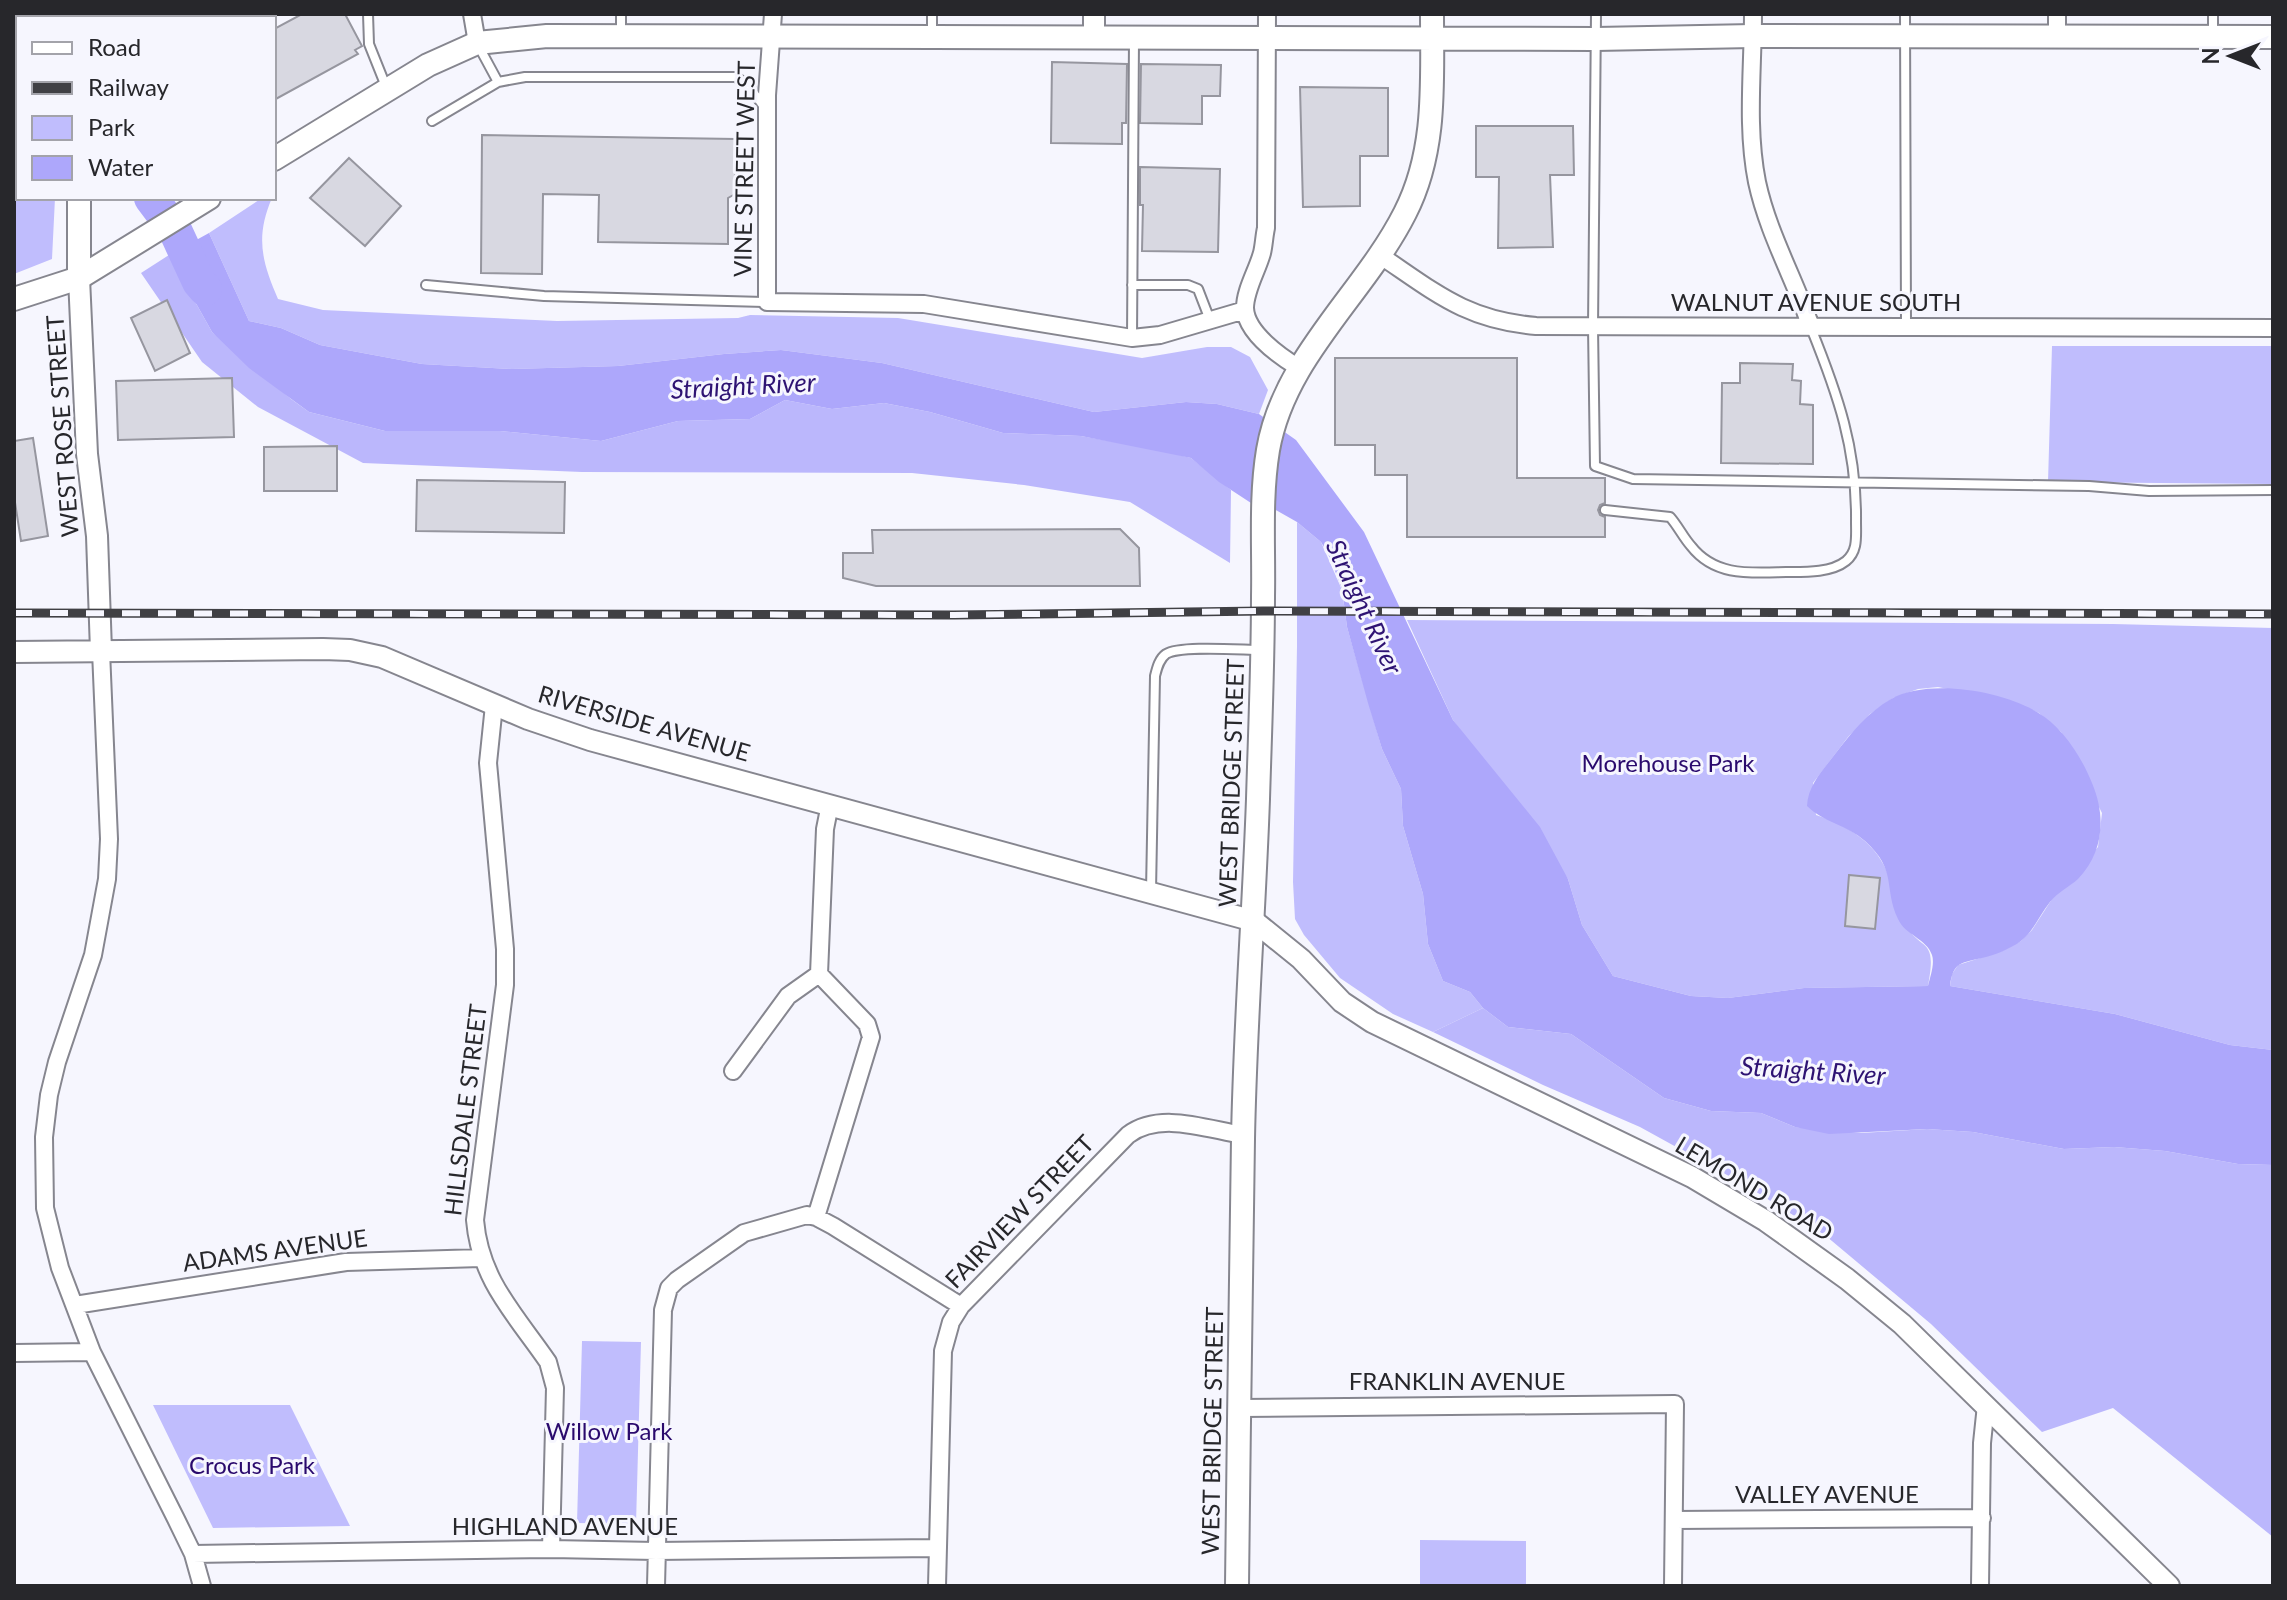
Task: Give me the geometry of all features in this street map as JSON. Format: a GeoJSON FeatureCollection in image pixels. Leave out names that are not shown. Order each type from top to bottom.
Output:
{"type":"FeatureCollection","features":[{"type":"Feature","properties":{"kind":"main road","name":"WEST BRIDGE STREET"},"geometry":{"type":"LineString","coordinates":[[1237,1586],[1243,1135],[1254,921],[1267,455],[1284,398],[1299,368],[1405,214],[1418,184],[1431,121],[1432,14]]}},
{"type":"Feature","properties":{"kind":"main road"},"geometry":{"type":"LineString","coordinates":[[276,158],[428,65],[477,43],[621,25],[772,37],[932,25],[1094,25],[1134,37],[1596,39],[1753,25],[2057,25],[2213,37],[2273,37]]}},
{"type":"Feature","properties":{"kind":"main road","name":"WEST ROSE STREET"},"geometry":{"type":"LineString","coordinates":[[79,200],[79,278]]}},
{"type":"Feature","properties":{"kind":"main road"},"geometry":{"type":"LineString","coordinates":[[14,299],[79,278],[206,200]]}},
{"type":"Feature","properties":{"kind":"street"},"geometry":{"type":"LineString","coordinates":[[472,14],[477,43]]}},
{"type":"Feature","properties":{"kind":"street","name":"VINE STREET WEST"},"geometry":{"type":"LineString","coordinates":[[767,302],[767,111],[773,14]]}},
{"type":"Feature","properties":{"kind":"street"},"geometry":{"type":"LineString","coordinates":[[1267,14],[1266,228],[1245,310],[1258,335],[1279,355],[1299,368]]}},
{"type":"Feature","properties":{"kind":"street"},"geometry":{"type":"LineString","coordinates":[[1753,25],[1752,130],[1757,180],[1770,228],[1811,327]]}},
{"type":"Feature","properties":{"kind":"street","name":"WALNUT AVENUE SOUTH"},"geometry":{"type":"LineString","coordinates":[[1378,254],[1451,303],[1477,316],[1506,323],[1593,327],[2273,328]]}},
{"type":"Feature","properties":{"kind":"street","name":"WEST ROSE STREET"},"geometry":{"type":"LineString","coordinates":[[79,278],[87,454],[97,536],[101,651]]}},
{"type":"Feature","properties":{"kind":"street"},"geometry":{"type":"LineString","coordinates":[[767,302],[924,304],[1132,338],[1160,335],[1245,310]]}},
{"type":"Feature","properties":{"kind":"street","name":"RIVERSIDE AVENUE"},"geometry":{"type":"LineString","coordinates":[[14,652],[350,650],[382,657],[494,705],[590,740],[1254,921]]}},
{"type":"Feature","properties":{"kind":"street"},"geometry":{"type":"LineString","coordinates":[[101,651],[109,839],[107,879],[93,955],[57,1062],[44,1137],[45,1208],[60,1268],[92,1352],[193,1554],[202,1586]]}},
{"type":"Feature","properties":{"kind":"street","name":"HILLSDALE STREET"},"geometry":{"type":"LineString","coordinates":[[494,705],[488,763],[505,949],[505,985],[475,1220],[487,1274],[548,1362],[553,1375],[551,1549]]}},
{"type":"Feature","properties":{"kind":"street"},"geometry":{"type":"LineString","coordinates":[[816,1217],[871,1037],[867,1024],[819,974],[825,829],[830,804]]}},
{"type":"Feature","properties":{"kind":"street","name":"LEMOND ROAD"},"geometry":{"type":"LineString","coordinates":[[1254,921],[1301,959],[1342,1002],[1372,1022],[1692,1177],[1766,1221],[1847,1279],[1902,1324],[2169,1586]]}},
{"type":"Feature","properties":{"kind":"street"},"geometry":{"type":"LineString","coordinates":[[733,1071],[788,996],[819,974]]}},
{"type":"Feature","properties":{"kind":"street","name":"FAIRVIEW STREET"},"geometry":{"type":"LineString","coordinates":[[937,1586],[943,1351],[951,1322],[961,1306],[1139,1127],[1168,1122],[1243,1135]]}},
{"type":"Feature","properties":{"kind":"street"},"geometry":{"type":"LineString","coordinates":[[656,1586],[663,1310],[669,1288],[677,1280],[744,1233],[799,1216],[816,1217],[961,1306]]}},
{"type":"Feature","properties":{"kind":"street","name":"ADAMS AVENUE"},"geometry":{"type":"LineString","coordinates":[[75,1305],[346,1262],[481,1258]]}},
{"type":"Feature","properties":{"kind":"street"},"geometry":{"type":"LineString","coordinates":[[14,1353],[92,1352]]}},
{"type":"Feature","properties":{"kind":"street","name":"FRANKLIN AVENUE"},"geometry":{"type":"LineString","coordinates":[[1240,1408],[1675,1404],[1674,1520]]}},
{"type":"Feature","properties":{"kind":"street"},"geometry":{"type":"LineString","coordinates":[[1980,1586],[1982,1443],[1986,1405]]}},
{"type":"Feature","properties":{"kind":"street","name":"VALLEY AVENUE"},"geometry":{"type":"LineString","coordinates":[[1674,1520],[1982,1518]]}},
{"type":"Feature","properties":{"kind":"street"},"geometry":{"type":"LineString","coordinates":[[1673,1586],[1674,1520]]}},
{"type":"Feature","properties":{"kind":"street","name":"HIGHLAND AVENUE"},"geometry":{"type":"LineString","coordinates":[[193,1554],[937,1548]]}},
{"type":"Feature","properties":{"kind":"lane"},"geometry":{"type":"LineString","coordinates":[[368,14],[369,44],[387,90]]}},
{"type":"Feature","properties":{"kind":"lane"},"geometry":{"type":"LineString","coordinates":[[1596,14],[1595,466],[1633,479],[2089,486],[2149,491],[2273,490]]}},
{"type":"Feature","properties":{"kind":"lane"},"geometry":{"type":"LineString","coordinates":[[2213,14],[2213,37]]}},
{"type":"Feature","properties":{"kind":"lane"},"geometry":{"type":"LineString","coordinates":[[1905,25],[1906,327]]}},
{"type":"Feature","properties":{"kind":"lane"},"geometry":{"type":"LineString","coordinates":[[1132,338],[1134,37]]}},
{"type":"Feature","properties":{"kind":"lane"},"geometry":{"type":"LineString","coordinates":[[477,43],[498,82]]}},
{"type":"Feature","properties":{"kind":"lane"},"geometry":{"type":"LineString","coordinates":[[432,121],[498,82],[525,77],[736,77],[748,85],[767,111]]}},
{"type":"Feature","properties":{"kind":"lane"},"geometry":{"type":"LineString","coordinates":[[426,285],[544,296],[767,302]]}},
{"type":"Feature","properties":{"kind":"lane"},"geometry":{"type":"LineString","coordinates":[[1132,285],[1188,285],[1198,289],[1211,320]]}},
{"type":"Feature","properties":{"kind":"lane"},"geometry":{"type":"LineString","coordinates":[[1605,510],[1670,517],[1702,559],[1734,572],[1823,569],[1847,561],[1856,549],[1856,483],[1850,444],[1837,395],[1811,327]]}},
{"type":"Feature","properties":{"kind":"lane"},"geometry":{"type":"LineString","coordinates":[[1151,891],[1155,676],[1158,665],[1162,657],[1178,650],[1262,650]]}},
{"type":"Feature","properties":{"kind":"green space"},"geometry":{"type":"Polygon","coordinates":[[[16,137],[16,200],[55,200],[52,259],[14,274],[16,137]]]}},
{"type":"Feature","properties":{"kind":"green space"},"geometry":{"type":"Polygon","coordinates":[[[259,200],[271,200],[262,237],[268,273],[278,299],[323,310],[557,321],[738,318],[750,315],[898,318],[1142,358],[1207,347],[1231,347],[1250,357],[1268,390],[1259,414],[1217,404],[1186,402],[1094,412],[882,363],[781,350],[618,366],[512,369],[422,364],[320,345],[281,328],[249,321],[209,233],[259,200]]]}},
{"type":"Feature","properties":{"kind":"green space"},"geometry":{"type":"Polygon","coordinates":[[[2052,346],[2273,346],[2273,484],[2048,482],[2052,346]]]}},
{"type":"Feature","properties":{"kind":"green space"},"geometry":{"type":"Polygon","coordinates":[[[1297,522],[1321,542],[1342,590],[1347,627],[1382,749],[1401,789],[1403,826],[1423,894],[1428,944],[1443,981],[1470,992],[1483,1008],[1433,1032],[1393,1014],[1340,978],[1304,935],[1295,919],[1297,522]]]}},
{"type":"Feature","properties":{"kind":"green space","name":"Morehouse Park"},"geometry":{"type":"Polygon","coordinates":[[[1407,620],[2113,624],[2273,628],[2273,1050],[2230,1045],[2115,1014],[1950,986],[1952,974],[1958,965],[2002,951],[2021,941],[2032,930],[2052,899],[2098,847],[2102,813],[2061,732],[2039,713],[2016,703],[1938,687],[1918,689],[1893,698],[1870,714],[1813,783],[1816,815],[1860,837],[1884,865],[1898,913],[1929,951],[1928,986],[1804,988],[1728,998],[1691,996],[1613,976],[1582,925],[1568,879],[1453,720],[1407,620]]]}},
{"type":"Feature","properties":{"kind":"green space","name":"Willow Park"},"geometry":{"type":"Polygon","coordinates":[[[582,1341],[641,1342],[636,1524],[577,1523],[582,1341]]]}},
{"type":"Feature","properties":{"kind":"green space","name":"Crocus Park"},"geometry":{"type":"Polygon","coordinates":[[[153,1405],[290,1405],[350,1526],[213,1528],[153,1405]]]}},
{"type":"Feature","properties":{"kind":"green space"},"geometry":{"type":"Polygon","coordinates":[[[1420,1540],[1526,1541],[1526,1586],[1420,1586],[1420,1540]]]}},
{"type":"Feature","properties":{"kind":"shaded area"},"geometry":{"type":"Polygon","coordinates":[[[169,255],[212,332],[309,412],[385,431],[500,431],[601,441],[678,421],[750,419],[785,400],[832,409],[884,403],[930,412],[1003,433],[1081,436],[1191,458],[1231,490],[1230,563],[1130,502],[1024,485],[912,473],[582,472],[363,463],[258,407],[202,362],[141,273],[169,255]]]}},
{"type":"Feature","properties":{"kind":"shaded area"},"geometry":{"type":"Polygon","coordinates":[[[1483,1008],[1508,1027],[1571,1034],[1664,1098],[1711,1111],[1761,1113],[1795,1127],[1861,1133],[1927,1129],[1973,1132],[2064,1149],[2114,1147],[2165,1151],[2238,1164],[2273,1165],[2273,1537],[2113,1408],[2042,1432],[1931,1324],[1826,1236],[1747,1186],[1640,1127],[1433,1032],[1483,1008]]]}},
{"type":"Feature","properties":{"kind":"water"},"geometry":{"type":"Polygon","coordinates":[[[209,233],[249,321],[281,328],[320,345],[422,364],[512,369],[618,366],[781,350],[882,363],[1094,412],[1186,402],[1217,404],[1259,414],[1296,440],[1364,532],[1453,720],[1540,827],[1568,879],[1582,925],[1613,976],[1691,996],[1728,998],[1804,988],[1928,986],[1932,955],[1926,945],[1898,919],[1882,861],[1865,841],[1807,806],[1810,791],[1854,731],[1891,699],[1925,689],[1945,688],[1985,693],[2022,705],[2055,725],[2083,763],[2099,808],[2098,845],[2087,868],[2053,898],[2026,937],[2002,951],[1960,964],[1953,972],[1950,986],[2115,1014],[2230,1045],[2273,1050],[2273,1165],[2238,1164],[2165,1151],[2114,1147],[2064,1149],[1973,1132],[1927,1129],[1829,1134],[1795,1127],[1761,1113],[1711,1111],[1664,1098],[1571,1034],[1508,1027],[1483,1008],[1470,992],[1443,981],[1428,944],[1423,894],[1403,826],[1401,789],[1382,749],[1347,627],[1342,589],[1330,558],[1321,542],[1297,522],[1267,505],[1251,503],[1191,458],[1081,436],[1003,433],[930,412],[884,403],[832,409],[785,400],[750,419],[678,421],[601,441],[500,431],[385,431],[309,412],[249,368],[212,332],[169,255],[209,233]]]}},
{"type":"Feature","properties":{"kind":"building"},"geometry":{"type":"Polygon","coordinates":[[[302,14],[345,14],[362,46],[355,50],[358,54],[276,99],[276,28],[302,14]]]}},
{"type":"Feature","properties":{"kind":"building"},"geometry":{"type":"Polygon","coordinates":[[[1052,62],[1127,64],[1126,123],[1122,123],[1122,144],[1051,143],[1052,62]]]}},
{"type":"Feature","properties":{"kind":"building"},"geometry":{"type":"Polygon","coordinates":[[[1141,64],[1221,65],[1220,96],[1202,96],[1202,124],[1140,123],[1141,64]]]}},
{"type":"Feature","properties":{"kind":"building"},"geometry":{"type":"Polygon","coordinates":[[[1300,87],[1388,88],[1388,156],[1360,156],[1360,206],[1303,207],[1300,87]]]}},
{"type":"Feature","properties":{"kind":"building"},"geometry":{"type":"Polygon","coordinates":[[[1476,126],[1573,126],[1574,175],[1550,175],[1553,247],[1498,248],[1499,177],[1476,177],[1476,126]]]}},
{"type":"Feature","properties":{"kind":"building"},"geometry":{"type":"Polygon","coordinates":[[[482,135],[736,139],[735,194],[728,198],[728,244],[598,242],[599,195],[543,194],[542,274],[481,273],[482,135]]]}},
{"type":"Feature","properties":{"kind":"building"},"geometry":{"type":"Polygon","coordinates":[[[349,158],[401,206],[365,246],[310,198],[349,158]]]}},
{"type":"Feature","properties":{"kind":"building"},"geometry":{"type":"Polygon","coordinates":[[[1140,167],[1220,169],[1218,252],[1142,251],[1140,167]]]}},
{"type":"Feature","properties":{"kind":"building"},"geometry":{"type":"Polygon","coordinates":[[[167,300],[190,353],[155,371],[131,318],[167,300]]]}},
{"type":"Feature","properties":{"kind":"building"},"geometry":{"type":"Polygon","coordinates":[[[1335,358],[1517,358],[1517,478],[1605,478],[1605,503],[1598,510],[1605,517],[1605,537],[1407,537],[1407,475],[1375,475],[1375,445],[1335,445],[1335,358]]]}},
{"type":"Feature","properties":{"kind":"building"},"geometry":{"type":"Polygon","coordinates":[[[1740,363],[1793,364],[1792,380],[1801,381],[1800,404],[1813,405],[1813,464],[1721,463],[1722,383],[1740,383],[1740,363]]]}},
{"type":"Feature","properties":{"kind":"building"},"geometry":{"type":"Polygon","coordinates":[[[232,378],[234,437],[118,440],[116,381],[232,378]]]}},
{"type":"Feature","properties":{"kind":"building"},"geometry":{"type":"Polygon","coordinates":[[[33,438],[48,536],[21,541],[14,496],[14,441],[33,438]]]}},
{"type":"Feature","properties":{"kind":"building"},"geometry":{"type":"Polygon","coordinates":[[[337,446],[337,491],[264,491],[264,447],[337,446]]]}},
{"type":"Feature","properties":{"kind":"building"},"geometry":{"type":"Polygon","coordinates":[[[417,480],[565,482],[564,533],[416,531],[417,480]]]}},
{"type":"Feature","properties":{"kind":"building"},"geometry":{"type":"Polygon","coordinates":[[[1120,529],[1139,548],[1140,586],[876,586],[843,578],[843,553],[873,553],[872,530],[1120,529]]]}},
{"type":"Feature","properties":{"kind":"building"},"geometry":{"type":"Polygon","coordinates":[[[1849,875],[1880,878],[1875,929],[1845,926],[1849,875]]]}},
{"type":"Feature","properties":{"kind":"waterway","name":"Straight River"},"geometry":{"type":"LineString","coordinates":[[152,200],[175,230],[205,289]]}},
{"type":"Feature","properties":{"kind":"railway"},"geometry":{"type":"LineString","coordinates":[[14,613],[954,615],[1263,611],[2273,614]]}}]}
